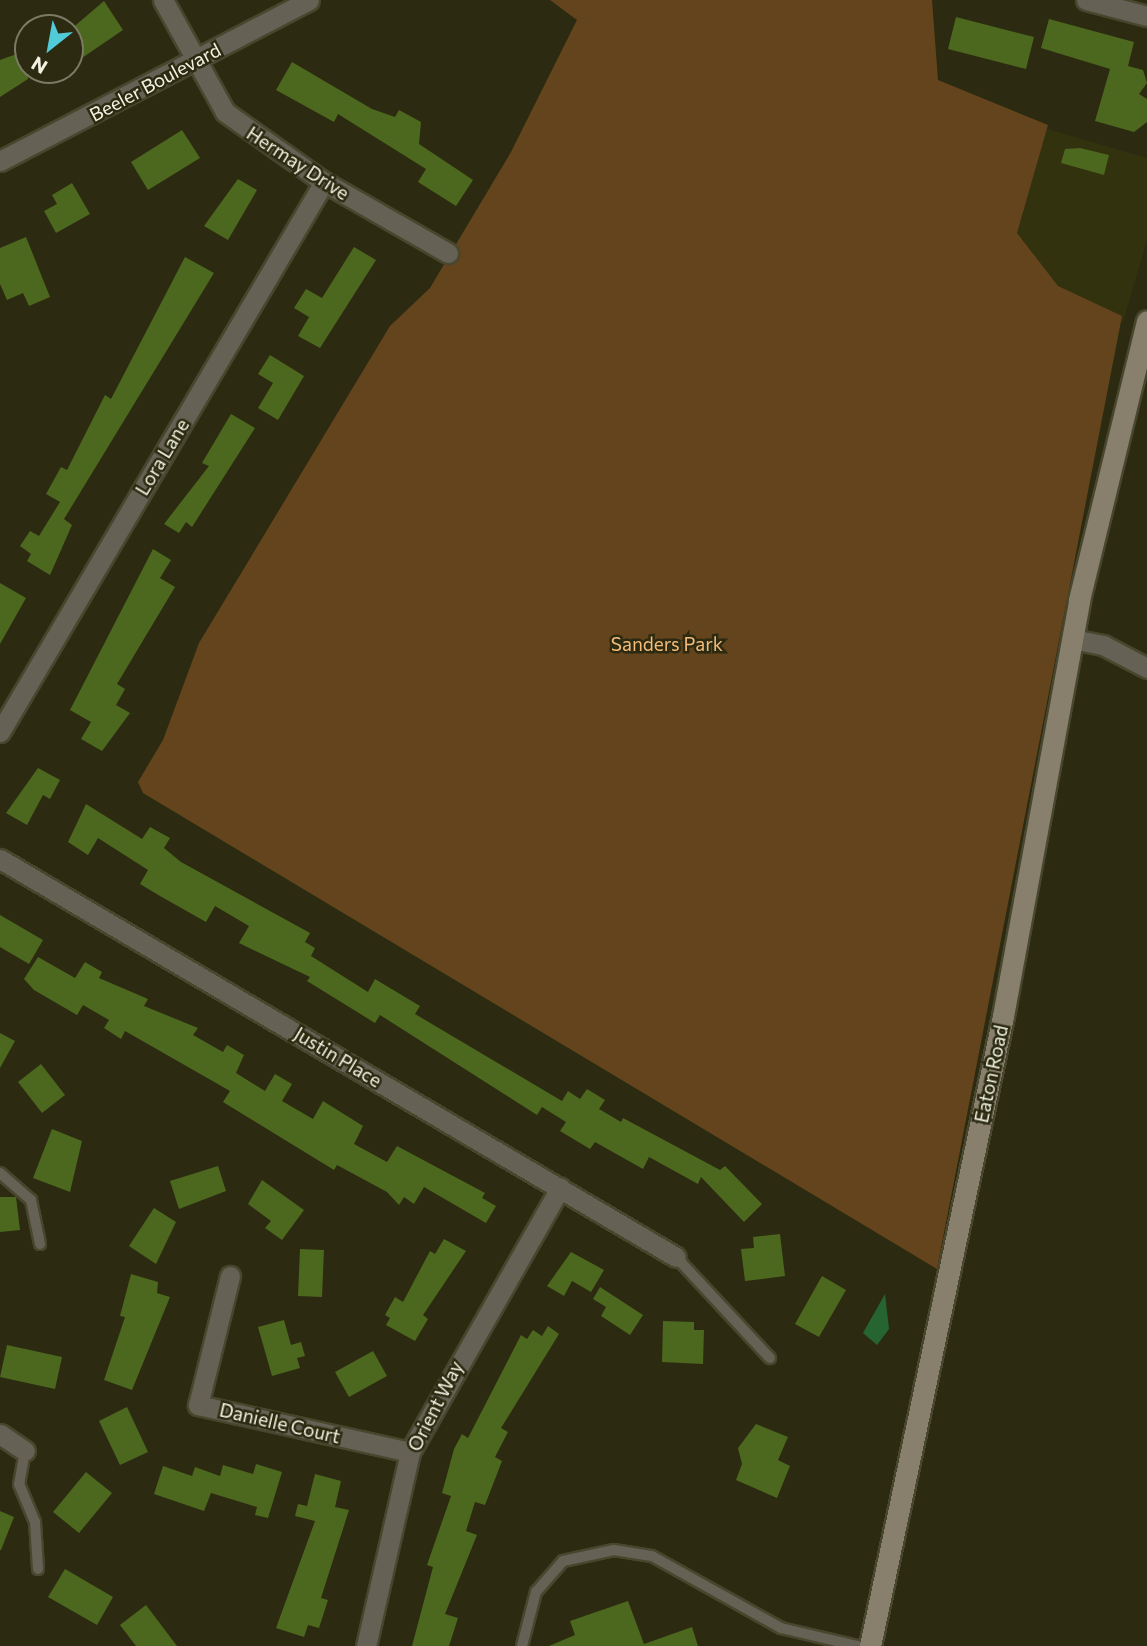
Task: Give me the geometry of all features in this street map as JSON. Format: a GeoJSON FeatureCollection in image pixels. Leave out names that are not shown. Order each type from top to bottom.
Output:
{"type":"FeatureCollection","features":[{"type":"Feature","properties":{"kind":"street","name":"Hermay Drive"},"geometry":{"type":"LineString","coordinates":[[163,0],[225,111],[324,182],[448,253]]}},
{"type":"Feature","properties":{"kind":"street","name":"Beeler Boulevard"},"geometry":{"type":"LineString","coordinates":[[0,161],[197,61],[309,0]]}},
{"type":"Feature","properties":{"kind":"street"},"geometry":{"type":"LineString","coordinates":[[1086,0],[1147,16]]}},
{"type":"Feature","properties":{"kind":"street","name":"Lora Lane"},"geometry":{"type":"LineString","coordinates":[[0,732],[324,182]]}},
{"type":"Feature","properties":{"kind":"street","name":"Eaton Road"},"geometry":{"type":"LineString","coordinates":[[870,1646],[1003,1016],[1072,639],[1101,501],[1147,321]]}},
{"type":"Feature","properties":{"kind":"street"},"geometry":{"type":"LineString","coordinates":[[1072,639],[1103,645],[1147,668]]}},
{"type":"Feature","properties":{"kind":"street","name":"Justin Place"},"geometry":{"type":"LineString","coordinates":[[0,859],[676,1257]]}},
{"type":"Feature","properties":{"kind":"street","name":"Orient Way"},"geometry":{"type":"LineString","coordinates":[[366,1646],[410,1452],[560,1188]]}},
{"type":"Feature","properties":{"kind":"street","name":"Danielle Court"},"geometry":{"type":"LineString","coordinates":[[230,1276],[198,1405],[410,1452]]}},
{"type":"Feature","properties":{"kind":"street"},"geometry":{"type":"LineString","coordinates":[[0,1434],[25,1451]]}},
{"type":"Feature","properties":{"kind":"lane"},"geometry":{"type":"LineString","coordinates":[[0,1173],[31,1200],[40,1244]]}},
{"type":"Feature","properties":{"kind":"lane"},"geometry":{"type":"LineString","coordinates":[[676,1257],[770,1358]]}},
{"type":"Feature","properties":{"kind":"lane"},"geometry":{"type":"LineString","coordinates":[[25,1451],[19,1484],[35,1522],[38,1569]]}},
{"type":"Feature","properties":{"kind":"lane"},"geometry":{"type":"LineString","coordinates":[[522,1646],[536,1592],[563,1561],[614,1550],[652,1556],[781,1628],[858,1646]]}},
{"type":"Feature","properties":{"kind":"shaded area"},"geometry":{"type":"Polygon","coordinates":[[[1037,126],[1147,158],[1147,240],[1123,322],[991,283],[1037,126]]]}},
{"type":"Feature","properties":{"kind":"shaded area"},"geometry":{"type":"Polygon","coordinates":[[[885,1294],[889,1329],[877,1345],[863,1333],[885,1294]]]}},
{"type":"Feature","properties":{"kind":"green space","name":"Sanders Park"},"geometry":{"type":"Polygon","coordinates":[[[550,0],[932,0],[938,80],[1048,125],[1017,233],[1058,286],[1122,316],[937,1269],[143,793],[138,782],[163,740],[199,643],[390,326],[430,288],[511,152],[577,20],[550,0]]]}},
{"type":"Feature","properties":{"kind":"building"},"geometry":{"type":"Polygon","coordinates":[[[104,1],[123,30],[84,57],[84,18],[104,1]]]}},
{"type":"Feature","properties":{"kind":"building"},"geometry":{"type":"Polygon","coordinates":[[[956,17],[1034,37],[1026,69],[948,49],[956,17]]]}},
{"type":"Feature","properties":{"kind":"building"},"geometry":{"type":"Polygon","coordinates":[[[1049,19],[1134,42],[1128,66],[1143,70],[1147,83],[1139,94],[1147,99],[1147,122],[1134,132],[1095,121],[1110,69],[1041,48],[1049,19]]]}},
{"type":"Feature","properties":{"kind":"building"},"geometry":{"type":"Polygon","coordinates":[[[14,55],[14,84],[20,84],[0,97],[0,60],[14,55]]]}},
{"type":"Feature","properties":{"kind":"building"},"geometry":{"type":"Polygon","coordinates":[[[292,62],[372,109],[395,117],[399,110],[421,122],[419,144],[473,180],[456,206],[418,182],[426,169],[338,114],[334,122],[276,90],[292,62]]]}},
{"type":"Feature","properties":{"kind":"building"},"geometry":{"type":"Polygon","coordinates":[[[182,130],[200,158],[148,190],[131,162],[182,130]]]}},
{"type":"Feature","properties":{"kind":"building"},"geometry":{"type":"Polygon","coordinates":[[[1080,148],[1109,155],[1104,175],[1061,163],[1065,149],[1080,148]]]}},
{"type":"Feature","properties":{"kind":"building"},"geometry":{"type":"Polygon","coordinates":[[[238,179],[257,190],[228,240],[204,226],[238,179]]]}},
{"type":"Feature","properties":{"kind":"building"},"geometry":{"type":"Polygon","coordinates":[[[72,183],[90,214],[56,233],[44,211],[57,204],[52,195],[72,183]]]}},
{"type":"Feature","properties":{"kind":"building"},"geometry":{"type":"Polygon","coordinates":[[[26,237],[50,297],[29,306],[23,293],[7,300],[0,284],[0,248],[26,237]]]}},
{"type":"Feature","properties":{"kind":"building"},"geometry":{"type":"Polygon","coordinates":[[[354,247],[376,260],[320,348],[298,336],[309,317],[294,308],[306,289],[322,298],[354,247]]]}},
{"type":"Feature","properties":{"kind":"building"},"geometry":{"type":"Polygon","coordinates":[[[185,257],[214,273],[64,519],[72,525],[50,575],[27,561],[31,554],[20,546],[30,531],[39,536],[60,502],[46,494],[61,467],[67,470],[105,395],[111,399],[185,257]]]}},
{"type":"Feature","properties":{"kind":"building"},"geometry":{"type":"Polygon","coordinates":[[[270,355],[304,376],[278,420],[258,408],[273,383],[258,374],[270,355]]]}},
{"type":"Feature","properties":{"kind":"building"},"geometry":{"type":"Polygon","coordinates":[[[231,414],[255,428],[192,527],[186,522],[179,533],[164,524],[209,466],[202,463],[231,414]]]}},
{"type":"Feature","properties":{"kind":"building"},"geometry":{"type":"Polygon","coordinates":[[[153,549],[171,560],[160,578],[175,587],[117,684],[125,689],[116,705],[130,713],[102,751],[81,739],[91,722],[70,710],[153,549]]]}},
{"type":"Feature","properties":{"kind":"building"},"geometry":{"type":"Polygon","coordinates":[[[0,583],[26,598],[0,644],[0,583]]]}},
{"type":"Feature","properties":{"kind":"building"},"geometry":{"type":"Polygon","coordinates":[[[38,768],[60,780],[50,799],[43,795],[27,825],[6,813],[38,768]]]}},
{"type":"Feature","properties":{"kind":"building"},"geometry":{"type":"Polygon","coordinates":[[[86,804],[142,839],[150,827],[170,838],[164,848],[181,862],[310,933],[305,942],[315,948],[311,956],[368,992],[375,979],[420,1006],[415,1014],[562,1101],[568,1091],[580,1099],[587,1089],[605,1100],[599,1109],[621,1122],[623,1118],[720,1170],[725,1166],[762,1204],[744,1222],[701,1177],[698,1184],[649,1157],[643,1169],[595,1142],[590,1149],[560,1131],[566,1122],[542,1107],[537,1115],[380,1015],[375,1023],[307,981],[310,977],[239,943],[249,926],[215,906],[206,922],[160,896],[140,884],[148,870],[98,838],[88,855],[68,842],[86,804]]]}},
{"type":"Feature","properties":{"kind":"building"},"geometry":{"type":"Polygon","coordinates":[[[0,915],[43,940],[29,964],[0,947],[0,915]]]}},
{"type":"Feature","properties":{"kind":"building"},"geometry":{"type":"Polygon","coordinates":[[[38,957],[75,978],[85,962],[102,972],[99,978],[148,999],[144,1006],[198,1028],[193,1035],[223,1052],[227,1045],[244,1055],[236,1073],[265,1091],[275,1074],[292,1084],[282,1101],[313,1119],[323,1101],[363,1126],[354,1144],[387,1162],[397,1146],[485,1193],[482,1198],[496,1206],[486,1223],[424,1187],[414,1204],[404,1197],[399,1205],[387,1192],[337,1165],[334,1170],[223,1102],[230,1091],[125,1031],[121,1039],[104,1028],[109,1020],[83,1005],[77,1015],[34,990],[24,979],[38,957]]]}},
{"type":"Feature","properties":{"kind":"building"},"geometry":{"type":"Polygon","coordinates":[[[0,1033],[15,1041],[0,1068],[0,1033]]]}},
{"type":"Feature","properties":{"kind":"building"},"geometry":{"type":"Polygon","coordinates":[[[41,1064],[65,1095],[42,1113],[18,1082],[41,1064]]]}},
{"type":"Feature","properties":{"kind":"building"},"geometry":{"type":"Polygon","coordinates":[[[52,1129],[82,1141],[70,1192],[33,1178],[52,1129]]]}},
{"type":"Feature","properties":{"kind":"building"},"geometry":{"type":"Polygon","coordinates":[[[218,1166],[226,1191],[179,1209],[170,1181],[218,1166]]]}},
{"type":"Feature","properties":{"kind":"building"},"geometry":{"type":"Polygon","coordinates":[[[262,1180],[304,1210],[282,1240],[265,1228],[271,1221],[248,1204],[262,1180]]]}},
{"type":"Feature","properties":{"kind":"building"},"geometry":{"type":"Polygon","coordinates":[[[0,1197],[16,1197],[20,1230],[0,1232],[0,1197]]]}},
{"type":"Feature","properties":{"kind":"building"},"geometry":{"type":"Polygon","coordinates":[[[154,1208],[176,1222],[156,1264],[129,1246],[154,1208]]]}},
{"type":"Feature","properties":{"kind":"building"},"geometry":{"type":"Polygon","coordinates":[[[780,1234],[785,1276],[745,1281],[741,1249],[754,1248],[753,1237],[780,1234]]]}},
{"type":"Feature","properties":{"kind":"building"},"geometry":{"type":"Polygon","coordinates":[[[444,1239],[466,1251],[423,1315],[428,1319],[415,1341],[386,1325],[390,1318],[385,1315],[395,1297],[403,1302],[430,1251],[435,1254],[444,1239]]]}},
{"type":"Feature","properties":{"kind":"building"},"geometry":{"type":"Polygon","coordinates":[[[300,1249],[324,1250],[322,1297],[298,1296],[300,1249]]]}},
{"type":"Feature","properties":{"kind":"building"},"geometry":{"type":"Polygon","coordinates":[[[571,1252],[604,1270],[591,1292],[572,1281],[564,1296],[547,1286],[571,1252]]]}},
{"type":"Feature","properties":{"kind":"building"},"geometry":{"type":"Polygon","coordinates":[[[131,1274],[158,1282],[157,1293],[170,1297],[132,1390],[104,1380],[125,1317],[120,1316],[131,1274]]]}},
{"type":"Feature","properties":{"kind":"building"},"geometry":{"type":"Polygon","coordinates":[[[822,1276],[846,1290],[819,1337],[795,1324],[822,1276]]]}},
{"type":"Feature","properties":{"kind":"building"},"geometry":{"type":"Polygon","coordinates":[[[600,1287],[643,1315],[630,1335],[601,1316],[606,1307],[593,1299],[600,1287]]]}},
{"type":"Feature","properties":{"kind":"building"},"geometry":{"type":"Polygon","coordinates":[[[284,1320],[291,1345],[301,1342],[305,1356],[297,1358],[300,1368],[272,1376],[258,1327],[284,1320]]]}},
{"type":"Feature","properties":{"kind":"building"},"geometry":{"type":"Polygon","coordinates":[[[663,1321],[694,1322],[694,1330],[704,1330],[703,1364],[662,1362],[663,1321]]]}},
{"type":"Feature","properties":{"kind":"building"},"geometry":{"type":"Polygon","coordinates":[[[548,1326],[559,1334],[501,1428],[508,1432],[495,1457],[502,1461],[485,1505],[475,1502],[466,1531],[477,1535],[445,1614],[458,1618],[449,1646],[412,1646],[433,1567],[427,1565],[451,1496],[442,1493],[454,1449],[462,1434],[468,1438],[521,1335],[527,1339],[533,1330],[542,1336],[548,1326]]]}},
{"type":"Feature","properties":{"kind":"building"},"geometry":{"type":"Polygon","coordinates":[[[7,1345],[62,1357],[55,1389],[0,1377],[7,1345]]]}},
{"type":"Feature","properties":{"kind":"building"},"geometry":{"type":"Polygon","coordinates":[[[373,1351],[387,1376],[349,1397],[335,1372],[373,1351]]]}},
{"type":"Feature","properties":{"kind":"building"},"geometry":{"type":"Polygon","coordinates":[[[127,1407],[148,1452],[120,1465],[99,1421],[127,1407]]]}},
{"type":"Feature","properties":{"kind":"building"},"geometry":{"type":"Polygon","coordinates":[[[756,1424],[788,1437],[778,1460],[790,1466],[777,1498],[736,1480],[742,1464],[738,1448],[756,1424]]]}},
{"type":"Feature","properties":{"kind":"building"},"geometry":{"type":"Polygon","coordinates":[[[256,1464],[282,1472],[268,1518],[255,1515],[257,1507],[211,1493],[204,1511],[154,1494],[163,1466],[192,1476],[195,1467],[220,1476],[223,1465],[253,1474],[256,1464]]]}},
{"type":"Feature","properties":{"kind":"building"},"geometry":{"type":"Polygon","coordinates":[[[86,1472],[112,1493],[79,1533],[53,1512],[86,1472]]]}},
{"type":"Feature","properties":{"kind":"building"},"geometry":{"type":"Polygon","coordinates":[[[315,1474],[341,1481],[335,1507],[349,1510],[321,1598],[328,1600],[319,1628],[308,1625],[304,1637],[276,1628],[315,1521],[295,1516],[298,1504],[307,1506],[315,1474]]]}},
{"type":"Feature","properties":{"kind":"building"},"geometry":{"type":"Polygon","coordinates":[[[0,1511],[14,1517],[1,1550],[0,1550],[0,1511]]]}},
{"type":"Feature","properties":{"kind":"building"},"geometry":{"type":"Polygon","coordinates":[[[65,1569],[113,1597],[97,1625],[48,1597],[65,1569]]]}},
{"type":"Feature","properties":{"kind":"building"},"geometry":{"type":"Polygon","coordinates":[[[628,1601],[644,1644],[692,1627],[698,1646],[549,1646],[575,1635],[570,1621],[628,1601]]]}},
{"type":"Feature","properties":{"kind":"building"},"geometry":{"type":"Polygon","coordinates":[[[146,1605],[177,1646],[136,1646],[120,1625],[146,1605]]]}}]}
